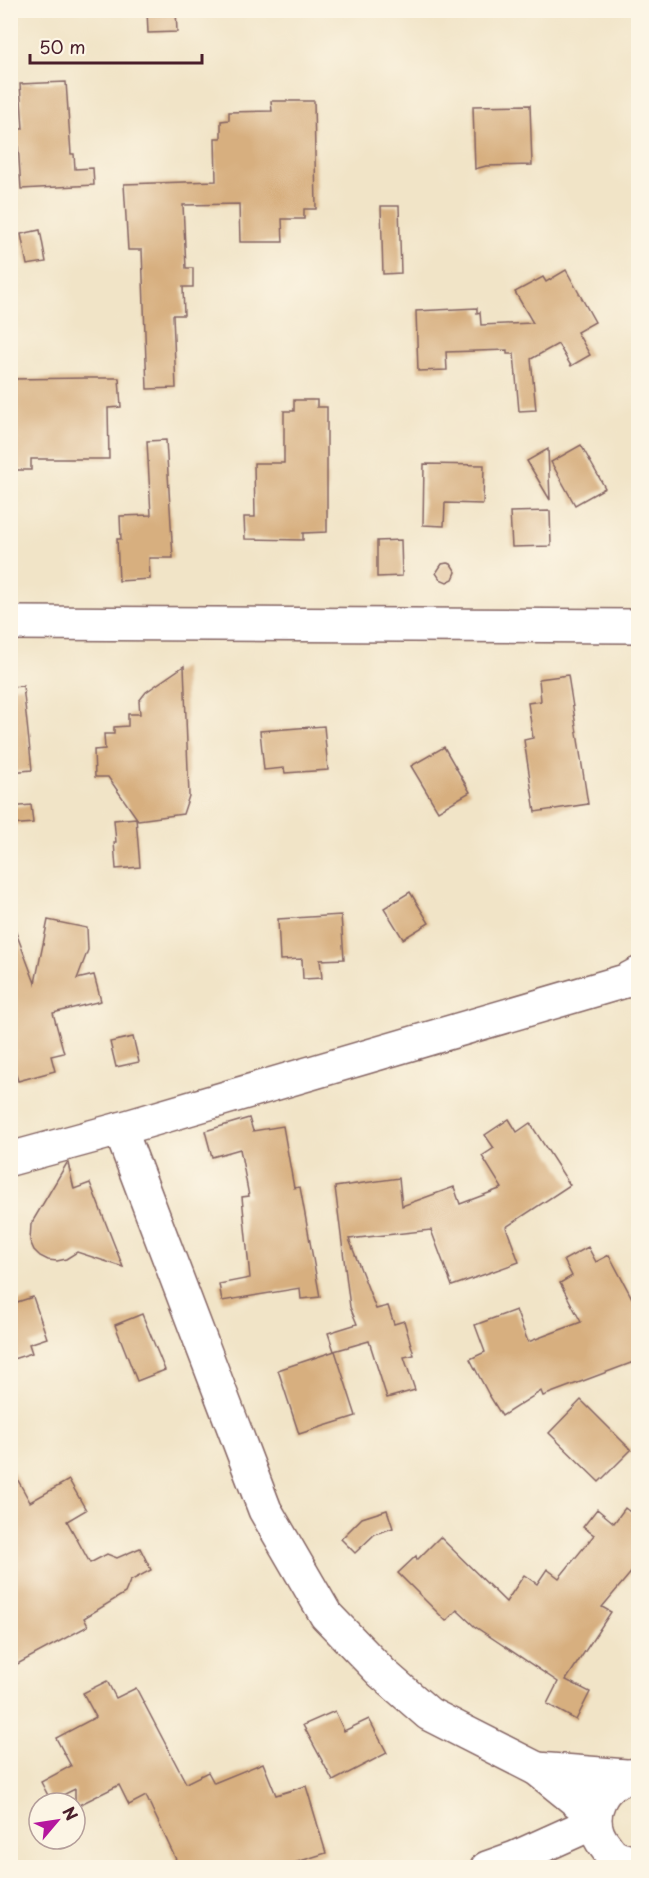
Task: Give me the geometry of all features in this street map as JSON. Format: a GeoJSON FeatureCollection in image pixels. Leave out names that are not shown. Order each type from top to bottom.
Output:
{"type":"FeatureCollection","features":[{"type":"Feature","properties":{"kind":"street"},"geometry":{"type":"LineString","coordinates":[[10,623],[639,626]]}},
{"type":"Feature","properties":{"kind":"street"},"geometry":{"type":"LineString","coordinates":[[10,1159],[625,981],[639,974]]}},
{"type":"Feature","properties":{"kind":"street"},"geometry":{"type":"LineString","coordinates":[[120,1129],[265,1510],[326,1615],[381,1673],[429,1714],[537,1768],[595,1819]]}},
{"type":"Feature","properties":{"kind":"street"},"geometry":{"type":"LineString","coordinates":[[537,1768],[632,1775]]}},
{"type":"Feature","properties":{"kind":"street"},"geometry":{"type":"LineString","coordinates":[[623,1861],[603,1844],[595,1819],[600,1799],[610,1785],[632,1775]]}},
{"type":"Feature","properties":{"kind":"street"},"geometry":{"type":"LineString","coordinates":[[501,1863],[595,1819]]}},
{"type":"Feature","properties":{"kind":"street"},"geometry":{"type":"LineString","coordinates":[[501,1863],[623,1861]]}},
{"type":"Feature","properties":{"kind":"building"},"geometry":{"type":"Polygon","coordinates":[[[147,10],[176,10],[177,32],[148,33],[147,10]]]}},
{"type":"Feature","properties":{"kind":"building"},"geometry":{"type":"Polygon","coordinates":[[[66,82],[71,154],[74,154],[75,169],[93,168],[94,185],[21,189],[17,129],[23,129],[20,84],[66,82]]]}},
{"type":"Feature","properties":{"kind":"building"},"geometry":{"type":"Polygon","coordinates":[[[271,101],[314,101],[316,209],[304,209],[304,219],[282,219],[283,242],[240,242],[239,204],[183,205],[186,268],[193,268],[193,287],[183,287],[184,315],[173,315],[176,388],[147,389],[142,250],[128,250],[124,184],[216,181],[215,138],[221,138],[221,121],[229,120],[229,112],[272,111],[271,101]]]}},
{"type":"Feature","properties":{"kind":"building"},"geometry":{"type":"Polygon","coordinates":[[[530,105],[532,165],[486,166],[475,169],[473,106],[530,105]]]}},
{"type":"Feature","properties":{"kind":"building"},"geometry":{"type":"Polygon","coordinates":[[[381,206],[399,206],[401,273],[383,274],[381,206]]]}},
{"type":"Feature","properties":{"kind":"building"},"geometry":{"type":"Polygon","coordinates":[[[40,230],[46,262],[27,265],[21,234],[40,230]]]}},
{"type":"Feature","properties":{"kind":"building"},"geometry":{"type":"Polygon","coordinates":[[[566,270],[595,322],[577,332],[590,355],[571,366],[558,344],[531,359],[536,410],[519,411],[514,354],[507,354],[507,350],[446,352],[447,370],[418,371],[416,311],[477,308],[477,313],[480,312],[481,325],[533,323],[515,292],[543,277],[546,282],[566,270]]]}},
{"type":"Feature","properties":{"kind":"building"},"geometry":{"type":"Polygon","coordinates":[[[119,378],[121,407],[108,408],[109,459],[31,459],[31,470],[13,470],[10,379],[119,378]]]}},
{"type":"Feature","properties":{"kind":"building"},"geometry":{"type":"Polygon","coordinates":[[[294,400],[317,400],[317,407],[327,407],[327,532],[303,533],[303,540],[245,539],[244,517],[255,517],[254,463],[284,463],[284,411],[294,411],[294,400]]]}},
{"type":"Feature","properties":{"kind":"building"},"geometry":{"type":"Polygon","coordinates":[[[166,440],[173,558],[149,558],[150,579],[119,581],[117,539],[121,539],[120,516],[151,515],[147,441],[166,440]]]}},
{"type":"Feature","properties":{"kind":"building"},"geometry":{"type":"Polygon","coordinates":[[[581,445],[605,488],[575,505],[551,462],[581,445]]]}},
{"type":"Feature","properties":{"kind":"building"},"geometry":{"type":"Polygon","coordinates":[[[548,449],[550,500],[527,461],[548,449]]]}},
{"type":"Feature","properties":{"kind":"building"},"geometry":{"type":"Polygon","coordinates":[[[424,464],[484,465],[483,504],[445,503],[444,526],[423,525],[424,464]]]}},
{"type":"Feature","properties":{"kind":"building"},"geometry":{"type":"Polygon","coordinates":[[[550,511],[551,546],[512,547],[510,512],[550,511]]]}},
{"type":"Feature","properties":{"kind":"building"},"geometry":{"type":"Polygon","coordinates":[[[401,540],[402,576],[377,577],[377,541],[401,540]]]}},
{"type":"Feature","properties":{"kind":"building"},"geometry":{"type":"Polygon","coordinates":[[[442,564],[451,564],[456,572],[453,579],[447,582],[440,579],[436,573],[442,564]]]}},
{"type":"Feature","properties":{"kind":"building"},"geometry":{"type":"Polygon","coordinates":[[[184,666],[189,796],[183,814],[138,820],[108,777],[95,777],[94,750],[105,749],[104,734],[114,734],[114,727],[128,726],[128,714],[140,714],[139,701],[146,692],[184,666]]]}},
{"type":"Feature","properties":{"kind":"building"},"geometry":{"type":"Polygon","coordinates":[[[568,675],[588,804],[535,812],[524,740],[533,738],[528,703],[541,701],[539,679],[568,675]]]}},
{"type":"Feature","properties":{"kind":"building"},"geometry":{"type":"Polygon","coordinates":[[[23,686],[32,770],[10,772],[10,687],[23,686]]]}},
{"type":"Feature","properties":{"kind":"building"},"geometry":{"type":"Polygon","coordinates":[[[324,726],[328,770],[285,773],[284,768],[264,770],[260,731],[324,726]]]}},
{"type":"Feature","properties":{"kind":"building"},"geometry":{"type":"Polygon","coordinates":[[[444,747],[470,792],[438,811],[411,766],[444,747]]]}},
{"type":"Feature","properties":{"kind":"building"},"geometry":{"type":"Polygon","coordinates":[[[31,805],[33,823],[10,825],[10,807],[31,805]]]}},
{"type":"Feature","properties":{"kind":"building"},"geometry":{"type":"Polygon","coordinates":[[[136,818],[140,867],[116,869],[114,820],[136,818]]]}},
{"type":"Feature","properties":{"kind":"building"},"geometry":{"type":"Polygon","coordinates":[[[410,892],[429,923],[403,939],[384,908],[410,892]]]}},
{"type":"Feature","properties":{"kind":"building"},"geometry":{"type":"Polygon","coordinates":[[[341,915],[344,959],[320,960],[322,978],[303,979],[302,959],[280,960],[278,919],[341,915]]]}},
{"type":"Feature","properties":{"kind":"building"},"geometry":{"type":"Polygon","coordinates":[[[48,920],[87,928],[88,950],[77,979],[94,975],[101,1001],[53,1013],[64,1053],[51,1056],[55,1071],[18,1081],[10,1056],[10,922],[12,922],[35,983],[48,920]]]}},
{"type":"Feature","properties":{"kind":"building"},"geometry":{"type":"Polygon","coordinates":[[[133,1037],[139,1062],[116,1067],[110,1042],[133,1037]]]}},
{"type":"Feature","properties":{"kind":"building"},"geometry":{"type":"Polygon","coordinates":[[[249,1118],[253,1131],[283,1126],[294,1188],[300,1187],[320,1297],[301,1299],[300,1288],[222,1301],[219,1284],[250,1278],[242,1197],[249,1196],[240,1149],[212,1157],[205,1131],[249,1118]]]}},
{"type":"Feature","properties":{"kind":"building"},"geometry":{"type":"Polygon","coordinates":[[[509,1119],[517,1132],[530,1123],[570,1185],[506,1227],[519,1262],[452,1286],[431,1230],[349,1239],[376,1309],[388,1306],[394,1324],[404,1321],[414,1355],[404,1357],[415,1390],[387,1398],[369,1341],[334,1351],[328,1333],[357,1324],[350,1307],[335,1187],[399,1178],[402,1206],[454,1187],[460,1204],[502,1188],[482,1156],[494,1148],[485,1135],[509,1119]]]}},
{"type":"Feature","properties":{"kind":"building"},"geometry":{"type":"Polygon","coordinates":[[[67,1163],[74,1189],[90,1183],[123,1267],[77,1252],[66,1259],[48,1260],[34,1250],[30,1241],[31,1224],[67,1163]]]}},
{"type":"Feature","properties":{"kind":"building"},"geometry":{"type":"Polygon","coordinates":[[[588,1247],[596,1262],[609,1255],[632,1298],[639,1295],[639,1360],[543,1396],[541,1391],[502,1416],[470,1359],[485,1352],[475,1325],[516,1310],[528,1342],[581,1322],[560,1283],[572,1276],[564,1260],[588,1247]]]}},
{"type":"Feature","properties":{"kind":"building"},"geometry":{"type":"Polygon","coordinates":[[[33,1297],[47,1338],[29,1344],[32,1353],[10,1360],[10,1301],[13,1300],[14,1303],[33,1297]]]}},
{"type":"Feature","properties":{"kind":"building"},"geometry":{"type":"Polygon","coordinates":[[[142,1314],[165,1370],[137,1381],[115,1325],[142,1314]]]}},
{"type":"Feature","properties":{"kind":"building"},"geometry":{"type":"Polygon","coordinates":[[[335,1351],[356,1416],[299,1434],[278,1370],[335,1351]]]}},
{"type":"Feature","properties":{"kind":"building"},"geometry":{"type":"Polygon","coordinates":[[[581,1400],[631,1450],[599,1482],[549,1433],[581,1400]]]}},
{"type":"Feature","properties":{"kind":"building"},"geometry":{"type":"Polygon","coordinates":[[[10,1466],[30,1502],[69,1480],[86,1510],[67,1521],[90,1563],[107,1554],[117,1558],[140,1548],[151,1570],[130,1581],[125,1593],[84,1618],[88,1626],[10,1668],[10,1466]]]}},
{"type":"Feature","properties":{"kind":"building"},"geometry":{"type":"Polygon","coordinates":[[[625,1508],[639,1519],[639,1563],[602,1607],[611,1612],[566,1680],[590,1692],[576,1720],[547,1704],[558,1682],[474,1626],[457,1610],[446,1621],[398,1573],[416,1556],[417,1560],[440,1537],[506,1602],[524,1575],[537,1584],[547,1569],[559,1578],[594,1535],[583,1527],[597,1509],[614,1523],[625,1508]]]}},
{"type":"Feature","properties":{"kind":"building"},"geometry":{"type":"Polygon","coordinates":[[[387,1510],[393,1528],[375,1534],[355,1553],[341,1539],[362,1518],[387,1510]]]}},
{"type":"Feature","properties":{"kind":"building"},"geometry":{"type":"Polygon","coordinates":[[[107,1681],[116,1698],[136,1688],[186,1783],[208,1772],[214,1783],[263,1763],[276,1795],[306,1786],[326,1853],[278,1868],[180,1868],[146,1796],[129,1805],[119,1785],[87,1801],[87,1791],[75,1791],[75,1789],[46,1791],[41,1782],[71,1766],[56,1738],[96,1717],[83,1693],[107,1681]]]}},
{"type":"Feature","properties":{"kind":"building"},"geometry":{"type":"Polygon","coordinates":[[[335,1711],[344,1731],[369,1719],[387,1753],[333,1781],[303,1725],[335,1711]]]}}]}
